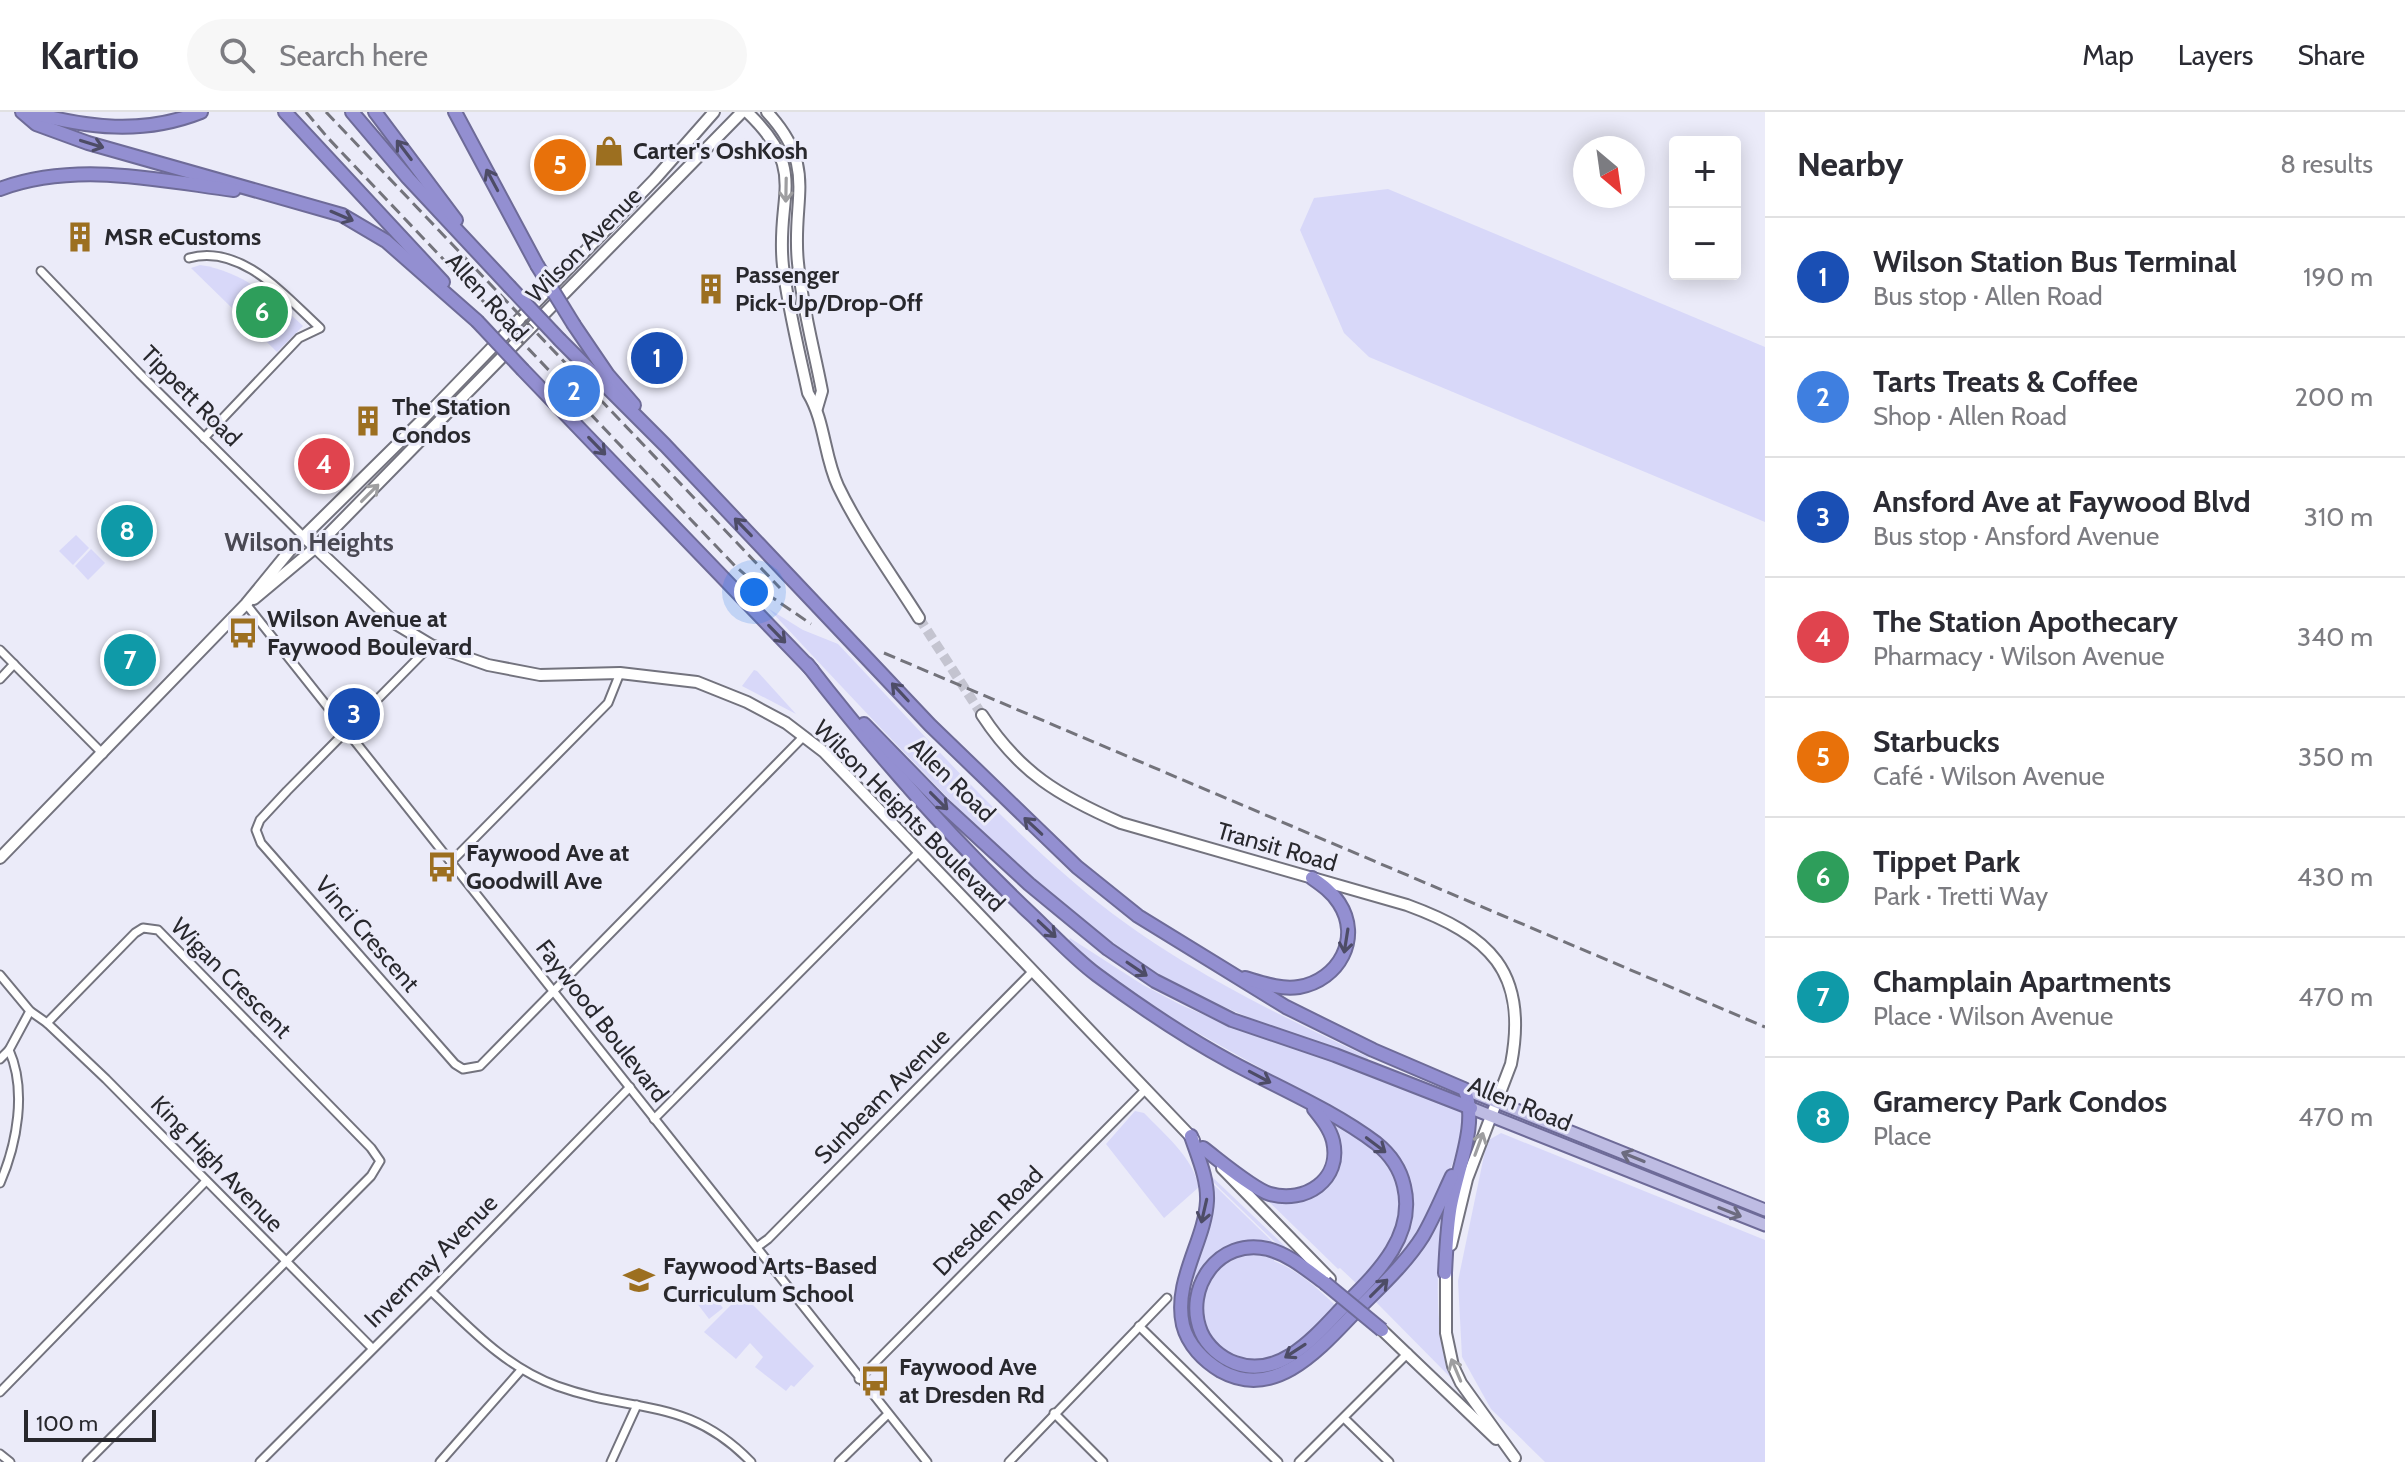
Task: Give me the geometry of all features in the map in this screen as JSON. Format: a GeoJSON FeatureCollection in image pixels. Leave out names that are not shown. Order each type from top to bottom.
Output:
{"type":"FeatureCollection","features":[{"type":"Feature","properties":{"kind":"highway"},"geometry":{"type":"LineString","coordinates":[[22,112],[36,124],[88,143],[342,215],[372,231],[405,256],[477,321]]}},
{"type":"Feature","properties":{"kind":"highway"},"geometry":{"type":"LineString","coordinates":[[29,112],[92,127],[123,128],[201,112]]}},
{"type":"Feature","properties":{"kind":"highway","name":"Allen Road"},"geometry":{"type":"LineString","coordinates":[[285,112],[523,370],[943,805],[1018,874],[1108,949],[1155,981],[1232,1020],[1335,1055],[1471,1108]]}},
{"type":"Feature","properties":{"kind":"highway","name":"Allen Road"},"geometry":{"type":"LineString","coordinates":[[352,112],[408,178],[560,340],[665,445],[930,725],[1077,867],[1138,916],[1286,1007],[1373,1050],[1464,1089]]}},
{"type":"Feature","properties":{"kind":"highway"},"geometry":{"type":"LineString","coordinates":[[375,112],[484,258]]}},
{"type":"Feature","properties":{"kind":"highway"},"geometry":{"type":"LineString","coordinates":[[455,112],[537,265],[574,325],[608,375],[665,445]]}},
{"type":"Feature","properties":{"kind":"highway"},"geometry":{"type":"LineString","coordinates":[[462,112],[476,150]]}},
{"type":"Feature","properties":{"kind":"highway"},"geometry":{"type":"LineString","coordinates":[[0,189],[36,179],[118,174],[269,194]]}},
{"type":"Feature","properties":{"kind":"highway"},"geometry":{"type":"LineString","coordinates":[[807,664],[841,709],[920,800],[1004,889],[1094,973],[1159,1018],[1375,1143],[1391,1157],[1400,1171],[1407,1199],[1406,1219],[1393,1252],[1373,1276],[1312,1339],[1294,1354],[1276,1363],[1255,1367],[1230,1362],[1209,1345],[1202,1335],[1195,1302],[1199,1288],[1210,1267],[1221,1257],[1251,1247],[1286,1256],[1327,1281],[1382,1330]]}},
{"type":"Feature","properties":{"kind":"highway"},"geometry":{"type":"LineString","coordinates":[[1229,974],[1291,988],[1312,984],[1337,966],[1347,947],[1346,917],[1334,895],[1312,878]]}},
{"type":"Feature","properties":{"kind":"highway"},"geometry":{"type":"LineString","coordinates":[[1445,1273],[1450,1210],[1471,1108],[1464,1089]]}},
{"type":"Feature","properties":{"kind":"highway"},"geometry":{"type":"LineString","coordinates":[[1203,1148],[1266,1193],[1289,1198],[1314,1190],[1327,1178],[1334,1146],[1330,1131],[1310,1103]]}},
{"type":"Feature","properties":{"kind":"highway"},"geometry":{"type":"LineString","coordinates":[[1191,1136],[1207,1184],[1207,1204],[1182,1295],[1183,1326],[1194,1348],[1211,1365],[1234,1378],[1258,1380],[1286,1372],[1308,1360],[1391,1276],[1422,1236],[1463,1152]]}},
{"type":"Feature","properties":{"kind":"main road","name":"Wilson Avenue"},"geometry":{"type":"LineString","coordinates":[[0,858],[246,604],[304,537],[671,162],[714,112]]}},
{"type":"Feature","properties":{"kind":"main road","name":"Wilson Avenue"},"geometry":{"type":"LineString","coordinates":[[246,604],[273,586],[315,548],[744,112]]}},
{"type":"Feature","properties":{"kind":"main road"},"geometry":{"type":"LineString","coordinates":[[744,112],[772,139],[784,166],[787,180],[783,268],[808,393],[817,408],[830,468],[919,618]]}},
{"type":"Feature","properties":{"kind":"main road"},"geometry":{"type":"LineString","coordinates":[[767,112],[789,140],[798,166],[801,194],[796,248],[822,391],[817,408]]}},
{"type":"Feature","properties":{"kind":"main road","name":"Tippett Road"},"geometry":{"type":"LineString","coordinates":[[304,537],[315,548]]}},
{"type":"Feature","properties":{"kind":"main road","name":"Wilson Heights Boulevard"},"geometry":{"type":"LineString","coordinates":[[315,548],[396,624],[431,645],[488,665],[540,675],[620,673],[697,682],[747,702],[804,736],[824,752],[920,851],[1327,1281]]}},
{"type":"Feature","properties":{"kind":"main road","name":"Transit Road"},"geometry":{"type":"LineString","coordinates":[[982,715],[997,738],[1032,774],[1078,804],[1121,823],[1443,919],[1474,938],[1492,955],[1511,989],[1516,1011],[1515,1044],[1495,1087],[1495,1101],[1460,1204],[1445,1273],[1446,1333],[1453,1366],[1461,1383],[1518,1460]]}},
{"type":"Feature","properties":{"kind":"main road","name":"Allen Road"},"geometry":{"type":"LineString","coordinates":[[1464,1089],[1765,1210]]}},
{"type":"Feature","properties":{"kind":"main road","name":"Allen Road"},"geometry":{"type":"LineString","coordinates":[[1471,1108],[1765,1225]]}},
{"type":"Feature","properties":{"kind":"main road"},"geometry":{"type":"LineString","coordinates":[[1382,1330],[1518,1460]]}},
{"type":"Feature","properties":{"kind":"street"},"geometry":{"type":"LineString","coordinates":[[189,258],[208,254],[256,272],[320,328],[299,338],[204,438]]}},
{"type":"Feature","properties":{"kind":"street","name":"Tippett Road"},"geometry":{"type":"LineString","coordinates":[[41,271],[304,537]]}},
{"type":"Feature","properties":{"kind":"street","name":"Faywood Boulevard"},"geometry":{"type":"LineString","coordinates":[[246,604],[927,1462]]}},
{"type":"Feature","properties":{"kind":"street"},"geometry":{"type":"LineString","coordinates":[[347,731],[431,645]]}},
{"type":"Feature","properties":{"kind":"street"},"geometry":{"type":"LineString","coordinates":[[0,650],[103,754]]}},
{"type":"Feature","properties":{"kind":"street"},"geometry":{"type":"LineString","coordinates":[[0,679],[14,664]]}},
{"type":"Feature","properties":{"kind":"street"},"geometry":{"type":"LineString","coordinates":[[451,862],[608,703],[620,673]]}},
{"type":"Feature","properties":{"kind":"street","name":"Vinci Crescent"},"geometry":{"type":"LineString","coordinates":[[347,731],[260,820],[256,830],[261,843],[446,1054],[463,1069],[480,1066],[554,991]]}},
{"type":"Feature","properties":{"kind":"street"},"geometry":{"type":"LineString","coordinates":[[554,991],[804,736]]}},
{"type":"Feature","properties":{"kind":"street"},"geometry":{"type":"LineString","coordinates":[[654,1119],[920,851]]}},
{"type":"Feature","properties":{"kind":"street","name":"Wigan Crescent"},"geometry":{"type":"LineString","coordinates":[[47,1023],[135,933],[143,928],[158,930],[371,1148],[380,1161],[371,1176],[286,1263]]}},
{"type":"Feature","properties":{"kind":"street","name":"Sunbeam Avenue"},"geometry":{"type":"LineString","coordinates":[[757,1247],[1033,971]]}},
{"type":"Feature","properties":{"kind":"street","name":"King High Avenue"},"geometry":{"type":"LineString","coordinates":[[0,975],[30,1011],[47,1023],[372,1348]]}},
{"type":"Feature","properties":{"kind":"street"},"geometry":{"type":"LineString","coordinates":[[0,1059],[9,1050],[30,1011]]}},
{"type":"Feature","properties":{"kind":"street"},"geometry":{"type":"LineString","coordinates":[[0,1183],[20,1105],[18,1069],[9,1050]]}},
{"type":"Feature","properties":{"kind":"street","name":"Invermay Avenue"},"geometry":{"type":"LineString","coordinates":[[260,1462],[630,1087]]}},
{"type":"Feature","properties":{"kind":"street","name":"Dresden Road"},"geometry":{"type":"LineString","coordinates":[[859,1379],[1145,1090]]}},
{"type":"Feature","properties":{"kind":"street"},"geometry":{"type":"LineString","coordinates":[[0,1392],[206,1181]]}},
{"type":"Feature","properties":{"kind":"street"},"geometry":{"type":"LineString","coordinates":[[87,1462],[286,1263]]}},
{"type":"Feature","properties":{"kind":"street"},"geometry":{"type":"LineString","coordinates":[[431,1291],[486,1345],[521,1370],[578,1393],[675,1412],[698,1421],[715,1430],[751,1462]]}},
{"type":"Feature","properties":{"kind":"street"},"geometry":{"type":"LineString","coordinates":[[1009,1462],[1167,1298]]}},
{"type":"Feature","properties":{"kind":"street"},"geometry":{"type":"LineString","coordinates":[[1139,1326],[1278,1462]]}},
{"type":"Feature","properties":{"kind":"street"},"geometry":{"type":"LineString","coordinates":[[1299,1462],[1408,1353]]}},
{"type":"Feature","properties":{"kind":"street"},"geometry":{"type":"LineString","coordinates":[[440,1462],[521,1370]]}},
{"type":"Feature","properties":{"kind":"street"},"geometry":{"type":"LineString","coordinates":[[611,1462],[637,1405]]}},
{"type":"Feature","properties":{"kind":"street"},"geometry":{"type":"LineString","coordinates":[[1054,1413],[1103,1462]]}},
{"type":"Feature","properties":{"kind":"street"},"geometry":{"type":"LineString","coordinates":[[839,1462],[888,1414]]}},
{"type":"Feature","properties":{"kind":"street"},"geometry":{"type":"LineString","coordinates":[[1344,1418],[1389,1462]]}},
{"type":"Feature","properties":{"kind":"street"},"geometry":{"type":"LineString","coordinates":[[0,1454],[10,1462]]}},
{"type":"Feature","properties":{"kind":"shaded area"},"geometry":{"type":"Polygon","coordinates":[[[1388,189],[1765,347],[1765,522],[1369,357],[1344,333],[1300,230],[1314,198],[1388,189]]]}},
{"type":"Feature","properties":{"kind":"shaded area"},"geometry":{"type":"Polygon","coordinates":[[[200,265],[243,280],[268,296],[303,326],[277,352],[191,268],[200,265]]]}},
{"type":"Feature","properties":{"kind":"shaded area"},"geometry":{"type":"Polygon","coordinates":[[[76,535],[89,548],[73,565],[59,551],[76,535]]]}},
{"type":"Feature","properties":{"kind":"shaded area"},"geometry":{"type":"Polygon","coordinates":[[[91,549],[105,563],[88,580],[75,566],[91,549]]]}},
{"type":"Feature","properties":{"kind":"shaded area"},"geometry":{"type":"Polygon","coordinates":[[[769,609],[803,630],[838,644],[1014,828],[1110,912],[1216,981],[1368,1057],[1367,1061],[1283,1031],[1201,996],[1149,968],[1086,925],[1028,876],[973,823],[769,609]]]}},
{"type":"Feature","properties":{"kind":"shaded area"},"geometry":{"type":"Polygon","coordinates":[[[754,670],[757,671],[796,714],[742,686],[754,670]]]}},
{"type":"Feature","properties":{"kind":"shaded area"},"geometry":{"type":"Polygon","coordinates":[[[1070,938],[1143,985],[1181,1005],[1230,1026],[1345,1065],[1463,1113],[1460,1139],[1435,1206],[1422,1230],[1398,1260],[1396,1257],[1410,1223],[1412,1188],[1402,1165],[1381,1141],[1342,1113],[1141,999],[1068,943],[1070,938]]]}},
{"type":"Feature","properties":{"kind":"shaded area"},"geometry":{"type":"Polygon","coordinates":[[[1135,1111],[1144,1113],[1177,1147],[1190,1165],[1199,1187],[1164,1218],[1106,1144],[1135,1111]]]}},
{"type":"Feature","properties":{"kind":"shaded area"},"geometry":{"type":"Polygon","coordinates":[[[1335,1124],[1383,1161],[1396,1178],[1402,1196],[1400,1216],[1392,1236],[1357,1284],[1264,1197],[1286,1203],[1304,1201],[1317,1196],[1327,1187],[1334,1177],[1340,1152],[1335,1124]]]}},
{"type":"Feature","properties":{"kind":"shaded area"},"geometry":{"type":"Polygon","coordinates":[[[1501,1133],[1765,1240],[1765,1462],[1545,1462],[1491,1409],[1462,1357],[1458,1281],[1487,1141],[1501,1133]]]}},
{"type":"Feature","properties":{"kind":"shaded area"},"geometry":{"type":"Polygon","coordinates":[[[1206,1171],[1294,1255],[1282,1249],[1209,1178],[1206,1171]]]}},
{"type":"Feature","properties":{"kind":"shaded area"},"geometry":{"type":"Polygon","coordinates":[[[1210,1181],[1277,1246],[1210,1261],[1198,1278],[1191,1279],[1210,1181]]]}},
{"type":"Feature","properties":{"kind":"shaded area"},"geometry":{"type":"Polygon","coordinates":[[[1441,1209],[1445,1210],[1439,1258],[1438,1305],[1442,1342],[1452,1379],[1374,1300],[1441,1209]]]}},
{"type":"Feature","properties":{"kind":"shaded area"},"geometry":{"type":"Polygon","coordinates":[[[1250,1254],[1275,1258],[1274,1261],[1299,1275],[1336,1306],[1291,1347],[1273,1356],[1249,1360],[1229,1354],[1214,1341],[1204,1323],[1202,1303],[1208,1283],[1224,1266],[1250,1254]]]}},
{"type":"Feature","properties":{"kind":"shaded area"},"geometry":{"type":"Polygon","coordinates":[[[707,1288],[723,1308],[709,1319],[693,1298],[707,1288]]]}},
{"type":"Feature","properties":{"kind":"shaded area"},"geometry":{"type":"Polygon","coordinates":[[[742,1294],[814,1366],[794,1387],[791,1385],[786,1391],[755,1367],[763,1357],[750,1343],[736,1359],[704,1332],[742,1294]]]}},
{"type":"Feature","properties":{"kind":"tunnel"},"geometry":{"type":"LineString","coordinates":[[919,618],[982,715]]}},
{"type":"Feature","properties":{"kind":"railway"},"geometry":{"type":"LineString","coordinates":[[306,112],[735,566],[770,596],[811,624]]}},
{"type":"Feature","properties":{"kind":"railway"},"geometry":{"type":"LineString","coordinates":[[326,112],[780,588]]}},
{"type":"Feature","properties":{"kind":"railway"},"geometry":{"type":"LineString","coordinates":[[884,653],[1765,1027]]}},
{"type":"Feature","properties":{"kind":"place","name":"Carter's OshKosh"},"geometry":{"type":"Point","coordinates":[609,151]}},
{"type":"Feature","properties":{"kind":"place","name":"Starbucks"},"geometry":{"type":"Point","coordinates":[560,165]}},
{"type":"Feature","properties":{"kind":"place","name":"MSR eCustoms"},"geometry":{"type":"Point","coordinates":[80,237]}},
{"type":"Feature","properties":{"kind":"place","name":"Passenger Pick-Up/Drop-Off"},"geometry":{"type":"Point","coordinates":[711,289]}},
{"type":"Feature","properties":{"kind":"place","name":"Tippet Park"},"geometry":{"type":"Point","coordinates":[262,312]}},
{"type":"Feature","properties":{"kind":"place","name":"Wilson Station Bus Terminal"},"geometry":{"type":"Point","coordinates":[657,358]}},
{"type":"Feature","properties":{"kind":"place","name":"Tarts Treats & Coffee"},"geometry":{"type":"Point","coordinates":[574,391]}},
{"type":"Feature","properties":{"kind":"place","name":"The Station Condos"},"geometry":{"type":"Point","coordinates":[368,421]}},
{"type":"Feature","properties":{"kind":"place","name":"The Station Apothecary"},"geometry":{"type":"Point","coordinates":[324,464]}},
{"type":"Feature","properties":{"kind":"place","name":"Gramercy Park Condos"},"geometry":{"type":"Point","coordinates":[127,531]}},
{"type":"Feature","properties":{"kind":"place","name":"Wilson Avenue at Faywood Boulevard"},"geometry":{"type":"Point","coordinates":[243,633]}},
{"type":"Feature","properties":{"kind":"place","name":"Champlain Apartments"},"geometry":{"type":"Point","coordinates":[130,660]}},
{"type":"Feature","properties":{"kind":"place","name":"Ansford Ave at Faywood Blvd"},"geometry":{"type":"Point","coordinates":[354,714]}},
{"type":"Feature","properties":{"kind":"place","name":"Faywood Ave at Goodwill Ave"},"geometry":{"type":"Point","coordinates":[442,867]}},
{"type":"Feature","properties":{"kind":"place","name":"Faywood Arts-Based Curriculum School"},"geometry":{"type":"Point","coordinates":[639,1280]}},
{"type":"Feature","properties":{"kind":"place","name":"Faywood Ave at Dresden Rd"},"geometry":{"type":"Point","coordinates":[875,1381]}},
{"type":"Feature","properties":{"kind":"district","name":"Wilson Heights"},"geometry":{"type":"Point","coordinates":[309,542]}}]}
